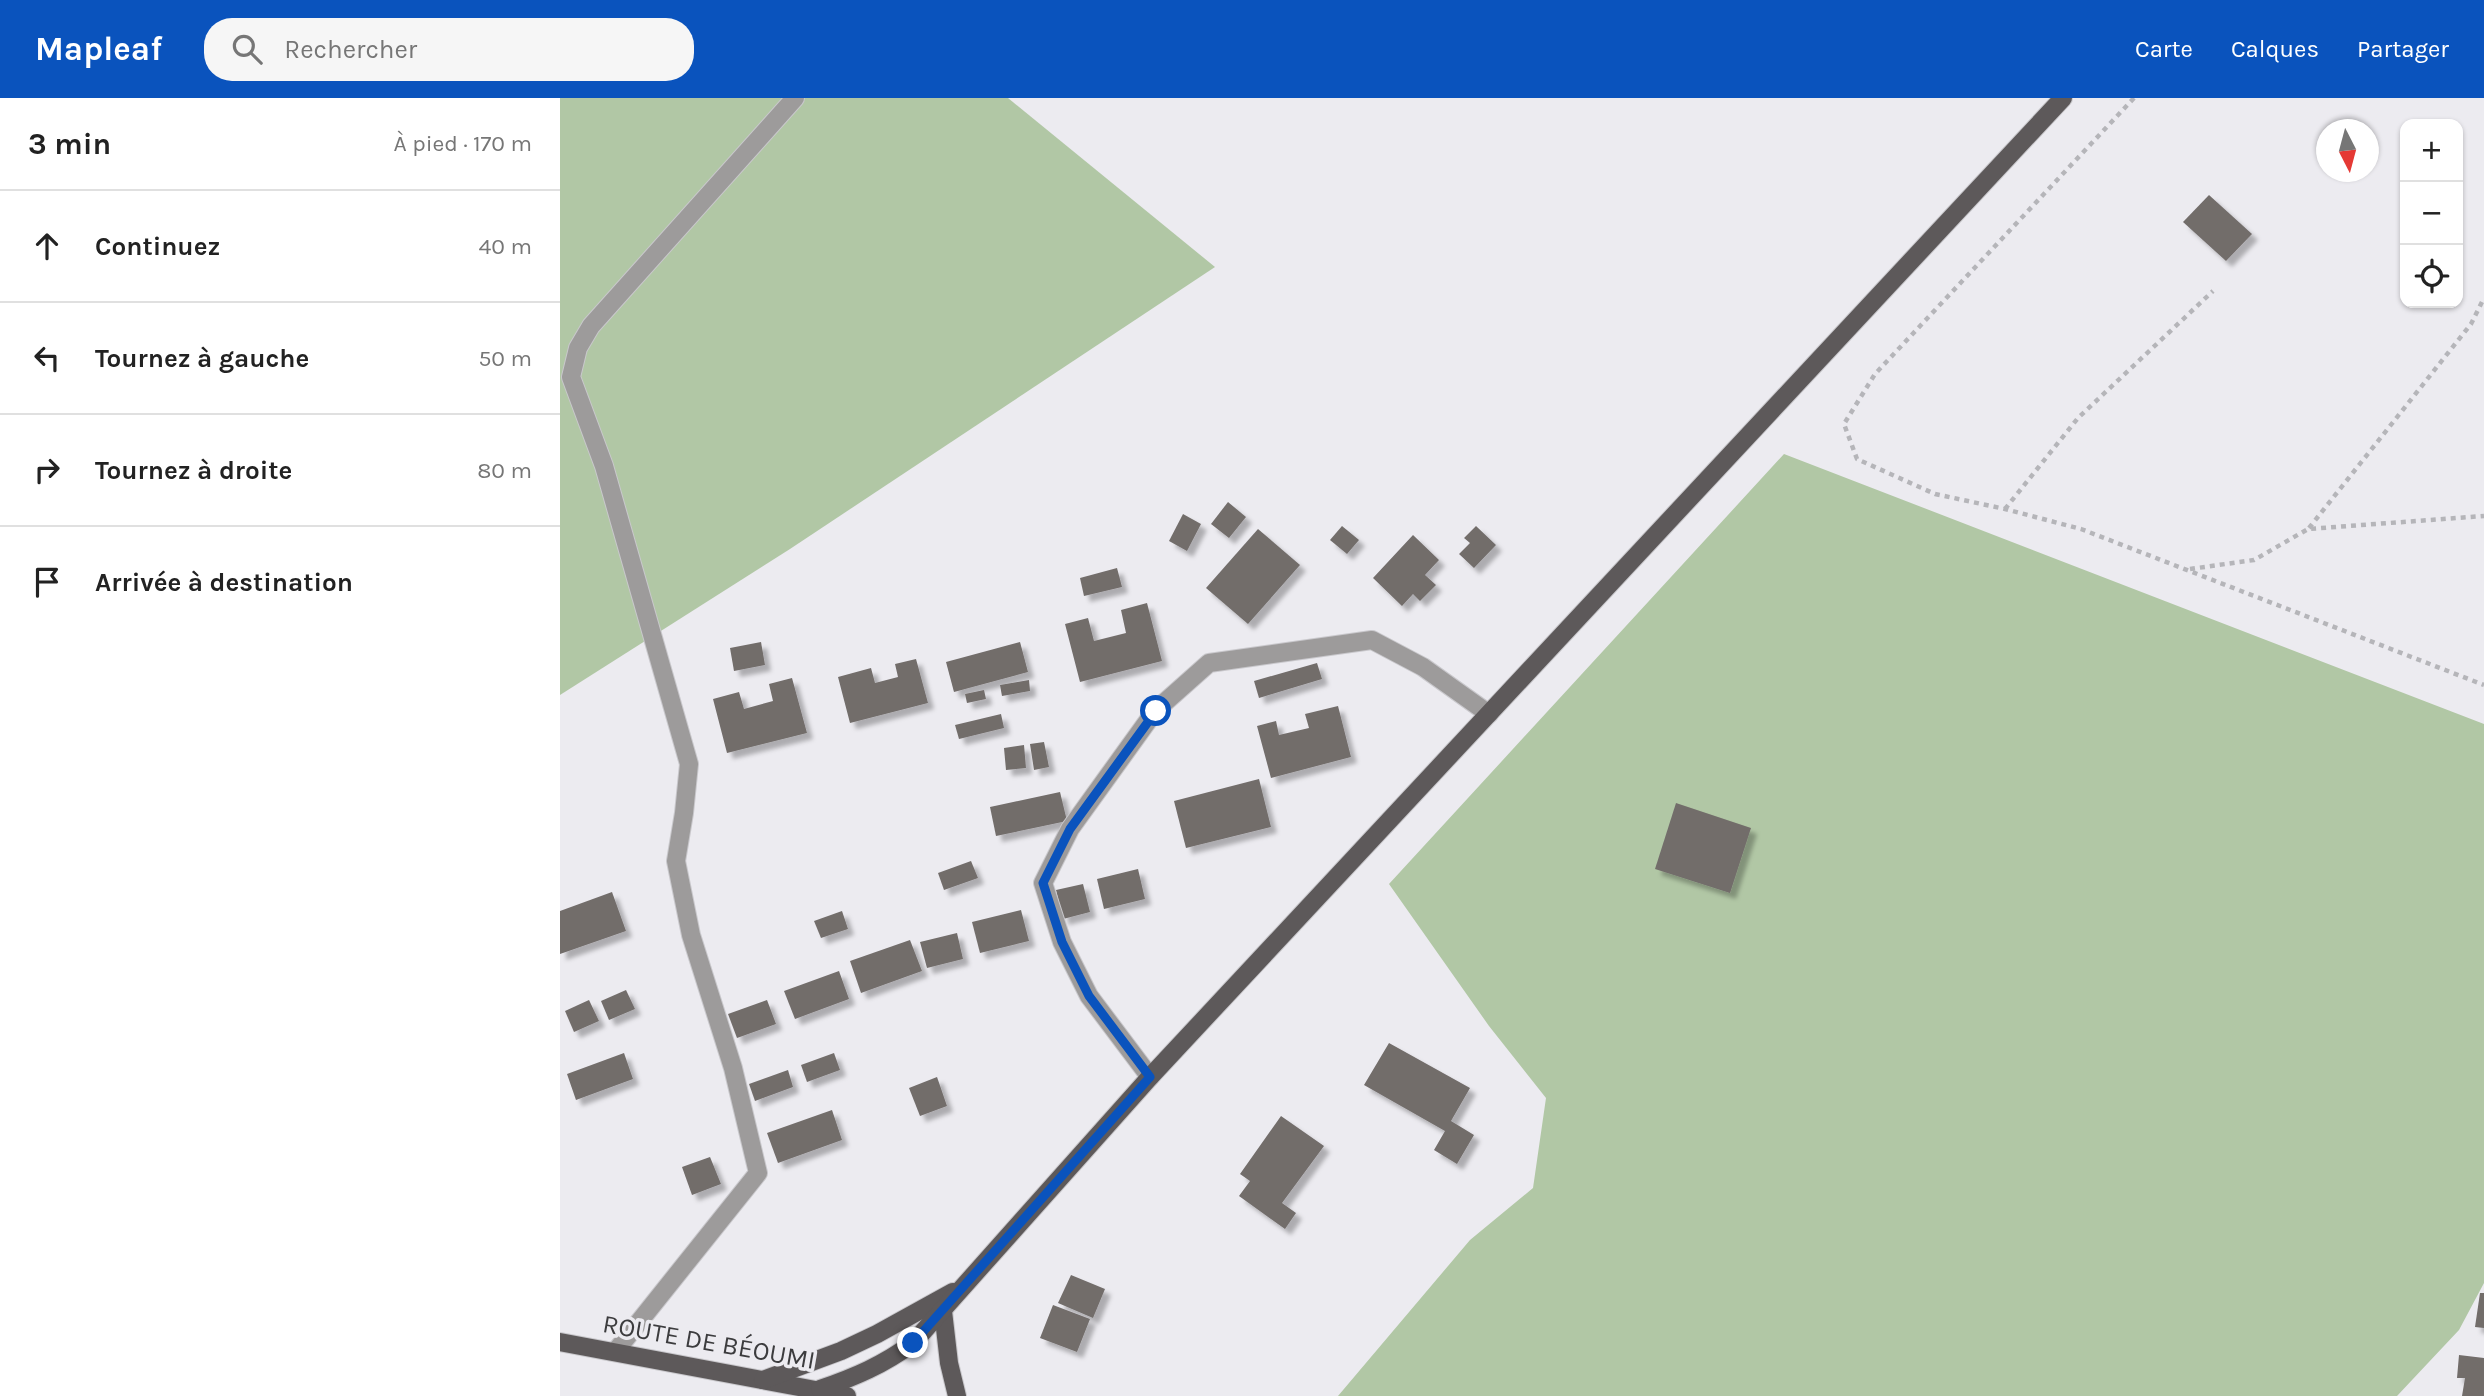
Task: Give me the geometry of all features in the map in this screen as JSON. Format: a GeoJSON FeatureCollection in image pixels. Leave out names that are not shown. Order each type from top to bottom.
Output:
{"type":"FeatureCollection","features":[{"type":"Feature","properties":{"kind":"main road"},"geometry":{"type":"LineString","coordinates":[[820,1390],[887,1362],[913,1343],[1150,1077],[2063,98]]}},
{"type":"Feature","properties":{"kind":"main road"},"geometry":{"type":"LineString","coordinates":[[762,1380],[841,1351],[965,1285]]}},
{"type":"Feature","properties":{"kind":"main road"},"geometry":{"type":"LineString","coordinates":[[943,1311],[949,1363],[957,1396]]}},
{"type":"Feature","properties":{"kind":"main road","name":"ROUTE DE BÉOUMI"},"geometry":{"type":"LineString","coordinates":[[560,1342],[847,1396]]}},
{"type":"Feature","properties":{"kind":"street"},"geometry":{"type":"LineString","coordinates":[[615,1352],[758,1173],[733,1068],[691,935],[676,861],[689,764],[604,466],[571,377],[578,348],[591,326],[795,98]]}},
{"type":"Feature","properties":{"kind":"street"},"geometry":{"type":"LineString","coordinates":[[1150,1077],[1089,996],[1062,942],[1043,883],[1070,829],[1156,711],[1209,663],[1372,640],[1423,667],[1489,714]]}},
{"type":"Feature","properties":{"kind":"path"},"geometry":{"type":"LineString","coordinates":[[2134,98],[1875,374],[1844,424],[1857,459],[1936,494],[2081,529],[2484,685]]}},
{"type":"Feature","properties":{"kind":"path"},"geometry":{"type":"LineString","coordinates":[[2005,509],[2078,418],[2213,291]]}},
{"type":"Feature","properties":{"kind":"path"},"geometry":{"type":"LineString","coordinates":[[2189,569],[2254,560],[2308,529],[2472,324],[2484,298]]}},
{"type":"Feature","properties":{"kind":"path"},"geometry":{"type":"LineString","coordinates":[[2308,529],[2484,516]]}},
{"type":"Feature","properties":{"kind":"green space"},"geometry":{"type":"Polygon","coordinates":[[[560,98],[1008,98],[1215,267],[790,549],[560,695],[560,98]]]}},
{"type":"Feature","properties":{"kind":"green space"},"geometry":{"type":"Polygon","coordinates":[[[1784,454],[2484,724],[2484,1283],[2459,1330],[2397,1396],[1338,1396],[1470,1240],[1533,1188],[1546,1098],[1489,1026],[1389,884],[1784,454]]]}},
{"type":"Feature","properties":{"kind":"building"},"geometry":{"type":"Polygon","coordinates":[[[2209,195],[2252,234],[2226,261],[2183,222],[2209,195]]]}},
{"type":"Feature","properties":{"kind":"building"},"geometry":{"type":"Polygon","coordinates":[[[1228,502],[1246,517],[1229,538],[1211,524],[1228,502]]]}},
{"type":"Feature","properties":{"kind":"building"},"geometry":{"type":"Polygon","coordinates":[[[1183,514],[1201,524],[1187,551],[1169,541],[1183,514]]]}},
{"type":"Feature","properties":{"kind":"building"},"geometry":{"type":"Polygon","coordinates":[[[1342,526],[1359,540],[1347,554],[1330,540],[1342,526]]]}},
{"type":"Feature","properties":{"kind":"building"},"geometry":{"type":"Polygon","coordinates":[[[1476,526],[1496,545],[1474,568],[1459,554],[1470,543],[1464,538],[1476,526]]]}},
{"type":"Feature","properties":{"kind":"building"},"geometry":{"type":"Polygon","coordinates":[[[1258,529],[1300,565],[1248,624],[1206,588],[1258,529]]]}},
{"type":"Feature","properties":{"kind":"building"},"geometry":{"type":"Polygon","coordinates":[[[1413,535],[1439,560],[1425,575],[1436,585],[1420,601],[1413,594],[1402,606],[1373,578],[1413,535]]]}},
{"type":"Feature","properties":{"kind":"building"},"geometry":{"type":"Polygon","coordinates":[[[1117,568],[1122,587],[1084,596],[1080,578],[1117,568]]]}},
{"type":"Feature","properties":{"kind":"building"},"geometry":{"type":"Polygon","coordinates":[[[1147,603],[1162,661],[1080,682],[1065,624],[1088,618],[1094,641],[1126,633],[1121,610],[1147,603]]]}},
{"type":"Feature","properties":{"kind":"building"},"geometry":{"type":"Polygon","coordinates":[[[761,642],[765,665],[734,671],[730,648],[761,642]]]}},
{"type":"Feature","properties":{"kind":"building"},"geometry":{"type":"Polygon","coordinates":[[[1020,642],[1028,672],[954,692],[946,662],[1020,642]]]}},
{"type":"Feature","properties":{"kind":"building"},"geometry":{"type":"Polygon","coordinates":[[[916,659],[928,703],[850,723],[838,677],[871,668],[875,683],[898,677],[895,664],[916,659]]]}},
{"type":"Feature","properties":{"kind":"building"},"geometry":{"type":"Polygon","coordinates":[[[1317,663],[1322,679],[1259,698],[1254,681],[1317,663]]]}},
{"type":"Feature","properties":{"kind":"building"},"geometry":{"type":"Polygon","coordinates":[[[792,678],[807,733],[727,753],[713,699],[739,692],[744,709],[773,701],[769,684],[792,678]]]}},
{"type":"Feature","properties":{"kind":"building"},"geometry":{"type":"Polygon","coordinates":[[[1029,680],[1030,691],[1002,696],[1000,685],[1029,680]]]}},
{"type":"Feature","properties":{"kind":"building"},"geometry":{"type":"Polygon","coordinates":[[[984,690],[986,699],[967,703],[965,694],[984,690]]]}},
{"type":"Feature","properties":{"kind":"building"},"geometry":{"type":"Polygon","coordinates":[[[1338,706],[1351,757],[1271,778],[1257,726],[1276,721],[1279,735],[1309,728],[1305,714],[1338,706]]]}},
{"type":"Feature","properties":{"kind":"building"},"geometry":{"type":"Polygon","coordinates":[[[1001,714],[1004,728],[959,739],[955,725],[1001,714]]]}},
{"type":"Feature","properties":{"kind":"building"},"geometry":{"type":"Polygon","coordinates":[[[1044,742],[1049,767],[1034,770],[1030,744],[1044,742]]]}},
{"type":"Feature","properties":{"kind":"building"},"geometry":{"type":"Polygon","coordinates":[[[1024,745],[1026,768],[1006,770],[1004,748],[1024,745]]]}},
{"type":"Feature","properties":{"kind":"building"},"geometry":{"type":"Polygon","coordinates":[[[1259,779],[1271,827],[1186,848],[1174,801],[1259,779]]]}},
{"type":"Feature","properties":{"kind":"building"},"geometry":{"type":"Polygon","coordinates":[[[1060,792],[1067,821],[996,836],[990,807],[1060,792]]]}},
{"type":"Feature","properties":{"kind":"building"},"geometry":{"type":"Polygon","coordinates":[[[1676,803],[1751,828],[1730,893],[1655,869],[1676,803]]]}},
{"type":"Feature","properties":{"kind":"building"},"geometry":{"type":"Polygon","coordinates":[[[971,861],[978,878],[944,890],[938,873],[971,861]]]}},
{"type":"Feature","properties":{"kind":"building"},"geometry":{"type":"Polygon","coordinates":[[[1138,869],[1145,899],[1104,909],[1097,879],[1138,869]]]}},
{"type":"Feature","properties":{"kind":"building"},"geometry":{"type":"Polygon","coordinates":[[[1083,884],[1090,912],[1063,919],[1056,890],[1083,884]]]}},
{"type":"Feature","properties":{"kind":"building"},"geometry":{"type":"Polygon","coordinates":[[[612,892],[626,931],[560,954],[560,911],[612,892]]]}},
{"type":"Feature","properties":{"kind":"building"},"geometry":{"type":"Polygon","coordinates":[[[1021,910],[1029,941],[980,953],[972,922],[1021,910]]]}},
{"type":"Feature","properties":{"kind":"building"},"geometry":{"type":"Polygon","coordinates":[[[842,911],[848,929],[821,938],[814,921],[842,911]]]}},
{"type":"Feature","properties":{"kind":"building"},"geometry":{"type":"Polygon","coordinates":[[[957,933],[963,959],[927,968],[920,942],[957,933]]]}},
{"type":"Feature","properties":{"kind":"building"},"geometry":{"type":"Polygon","coordinates":[[[910,940],[922,971],[861,993],[850,961],[910,940]]]}},
{"type":"Feature","properties":{"kind":"building"},"geometry":{"type":"Polygon","coordinates":[[[839,971],[849,999],[795,1019],[784,991],[839,971]]]}},
{"type":"Feature","properties":{"kind":"building"},"geometry":{"type":"Polygon","coordinates":[[[626,990],[635,1009],[609,1020],[601,1001],[626,990]]]}},
{"type":"Feature","properties":{"kind":"building"},"geometry":{"type":"Polygon","coordinates":[[[589,1000],[599,1021],[574,1032],[565,1011],[589,1000]]]}},
{"type":"Feature","properties":{"kind":"building"},"geometry":{"type":"Polygon","coordinates":[[[767,1000],[776,1024],[737,1038],[728,1014],[767,1000]]]}},
{"type":"Feature","properties":{"kind":"building"},"geometry":{"type":"Polygon","coordinates":[[[1389,1043],[1470,1088],[1451,1121],[1474,1135],[1457,1164],[1434,1150],[1445,1131],[1364,1085],[1389,1043]]]}},
{"type":"Feature","properties":{"kind":"building"},"geometry":{"type":"Polygon","coordinates":[[[624,1053],[633,1079],[576,1100],[567,1074],[624,1053]]]}},
{"type":"Feature","properties":{"kind":"building"},"geometry":{"type":"Polygon","coordinates":[[[834,1053],[840,1070],[807,1082],[801,1065],[834,1053]]]}},
{"type":"Feature","properties":{"kind":"building"},"geometry":{"type":"Polygon","coordinates":[[[788,1070],[793,1087],[755,1101],[749,1084],[788,1070]]]}},
{"type":"Feature","properties":{"kind":"building"},"geometry":{"type":"Polygon","coordinates":[[[937,1077],[947,1106],[920,1116],[909,1088],[937,1077]]]}},
{"type":"Feature","properties":{"kind":"building"},"geometry":{"type":"Polygon","coordinates":[[[832,1110],[842,1140],[778,1163],[767,1133],[832,1110]]]}},
{"type":"Feature","properties":{"kind":"building"},"geometry":{"type":"Polygon","coordinates":[[[1281,1116],[1324,1146],[1282,1203],[1296,1213],[1285,1229],[1239,1196],[1250,1181],[1240,1174],[1281,1116]]]}},
{"type":"Feature","properties":{"kind":"building"},"geometry":{"type":"Polygon","coordinates":[[[710,1157],[721,1184],[692,1195],[682,1167],[710,1157]]]}},
{"type":"Feature","properties":{"kind":"building"},"geometry":{"type":"Polygon","coordinates":[[[1071,1275],[1105,1289],[1093,1318],[1058,1303],[1071,1275]]]}},
{"type":"Feature","properties":{"kind":"building"},"geometry":{"type":"Polygon","coordinates":[[[2480,1293],[2484,1293],[2484,1328],[2475,1327],[2480,1293]]]}},
{"type":"Feature","properties":{"kind":"building"},"geometry":{"type":"Polygon","coordinates":[[[1053,1305],[1090,1319],[1077,1352],[1040,1338],[1053,1305]]]}},
{"type":"Feature","properties":{"kind":"building"},"geometry":{"type":"Polygon","coordinates":[[[2459,1355],[2484,1358],[2484,1396],[2462,1396],[2465,1378],[2457,1378],[2459,1355]]]}},
{"type":"Feature","properties":{"kind":"route"},"geometry":{"type":"LineString","coordinates":[[913,1343],[1150,1077],[1089,996],[1062,942],[1043,883],[1070,829],[1156,711]]}}]}
